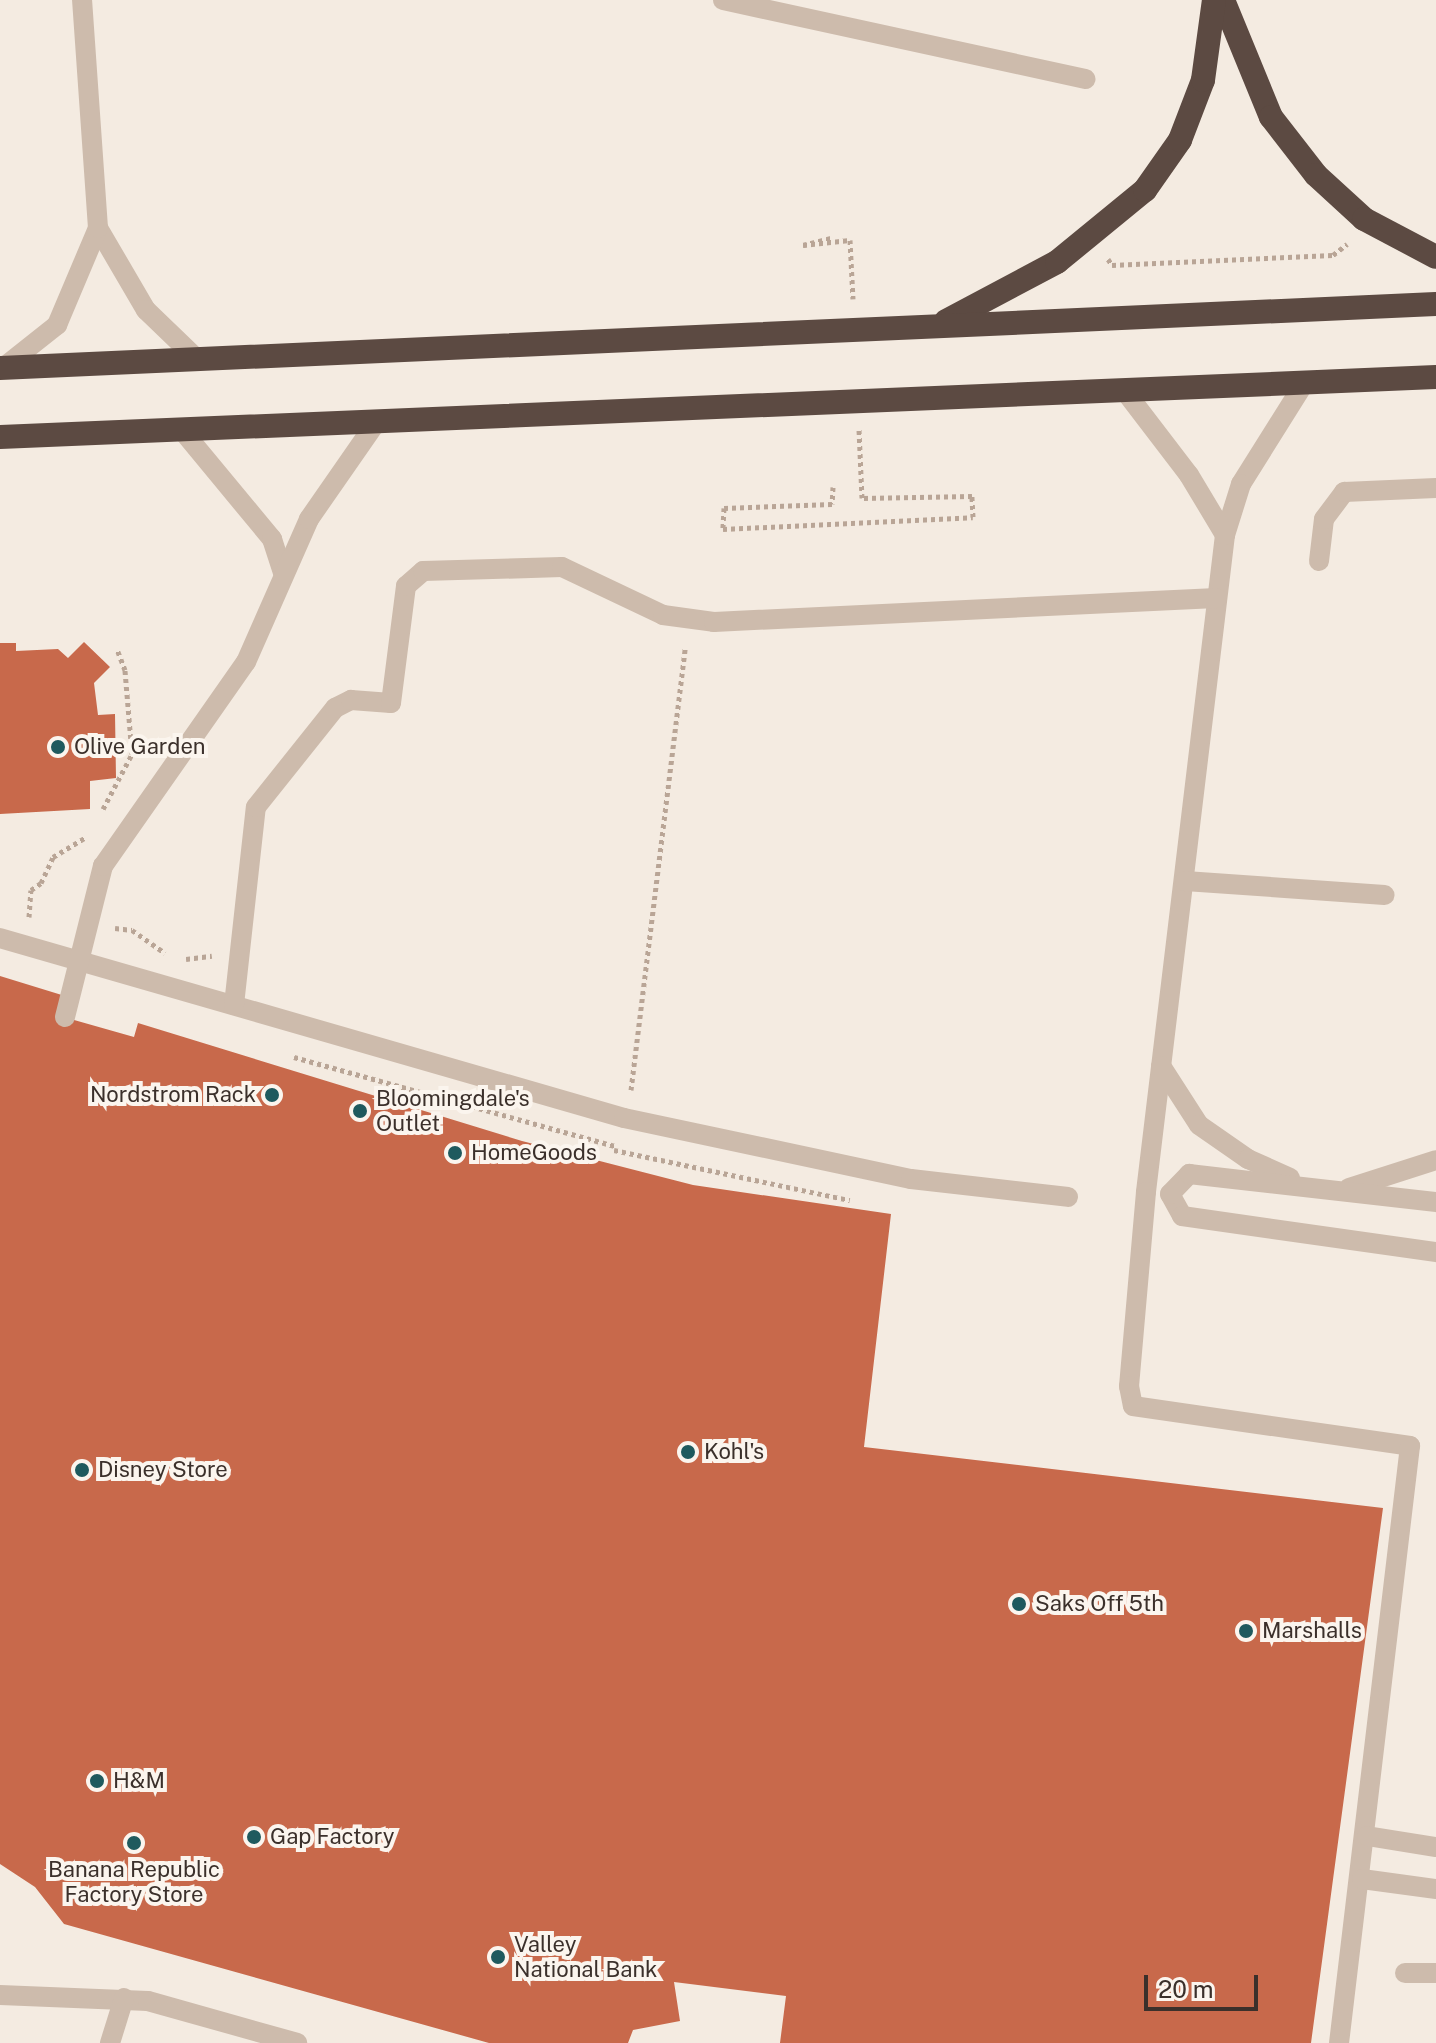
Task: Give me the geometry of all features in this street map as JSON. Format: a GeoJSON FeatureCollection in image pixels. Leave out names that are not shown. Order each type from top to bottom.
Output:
{"type":"FeatureCollection","features":[{"type":"Feature","properties":{"kind":"highway"},"geometry":{"type":"LineString","coordinates":[[940,324],[1057,262],[1145,190],[1180,140],[1203,80],[1214,0]]}},
{"type":"Feature","properties":{"kind":"highway"},"geometry":{"type":"LineString","coordinates":[[1223,0],[1271,117],[1316,175],[1364,219],[1436,257]]}},
{"type":"Feature","properties":{"kind":"highway"},"geometry":{"type":"LineString","coordinates":[[2,368],[1436,304]]}},
{"type":"Feature","properties":{"kind":"highway"},"geometry":{"type":"LineString","coordinates":[[0,437],[1436,377]]}},
{"type":"Feature","properties":{"kind":"lane"},"geometry":{"type":"LineString","coordinates":[[82,0],[98,228],[146,310],[197,359]]}},
{"type":"Feature","properties":{"kind":"lane"},"geometry":{"type":"LineString","coordinates":[[723,0],[1086,79]]}},
{"type":"Feature","properties":{"kind":"lane"},"geometry":{"type":"LineString","coordinates":[[2,368],[57,325],[98,228]]}},
{"type":"Feature","properties":{"kind":"lane"},"geometry":{"type":"LineString","coordinates":[[1305,382],[1241,484],[1225,535],[1130,1337],[1133,1406],[1410,1446],[1362,1879],[1339,2043]]}},
{"type":"Feature","properties":{"kind":"lane"},"geometry":{"type":"LineString","coordinates":[[1124,390],[1193,480],[1225,535]]}},
{"type":"Feature","properties":{"kind":"lane"},"geometry":{"type":"LineString","coordinates":[[65,1017],[103,866],[246,662],[271,616],[283,573],[309,519],[377,421]]}},
{"type":"Feature","properties":{"kind":"lane"},"geometry":{"type":"LineString","coordinates":[[181,429],[272,539],[283,573]]}},
{"type":"Feature","properties":{"kind":"lane"},"geometry":{"type":"LineString","coordinates":[[1319,561],[1324,519],[1344,492],[1436,488]]}},
{"type":"Feature","properties":{"kind":"lane"},"geometry":{"type":"LineString","coordinates":[[234,1005],[243,946],[256,807],[335,708],[351,700],[391,703],[406,586],[423,571],[562,567],[677,617],[714,622],[856,618],[1216,598]]}},
{"type":"Feature","properties":{"kind":"lane"},"geometry":{"type":"LineString","coordinates":[[1185,881],[1385,895]]}},
{"type":"Feature","properties":{"kind":"lane"},"geometry":{"type":"LineString","coordinates":[[0,938],[624,1118],[911,1179],[1068,1197]]}},
{"type":"Feature","properties":{"kind":"lane"},"geometry":{"type":"LineString","coordinates":[[1161,1066],[1199,1125],[1248,1159],[1305,1185]]}},
{"type":"Feature","properties":{"kind":"lane"},"geometry":{"type":"LineString","coordinates":[[1340,1191],[1436,1160]]}},
{"type":"Feature","properties":{"kind":"lane"},"geometry":{"type":"LineString","coordinates":[[1170,1194],[1189,1174],[1436,1202]]}},
{"type":"Feature","properties":{"kind":"lane"},"geometry":{"type":"LineString","coordinates":[[1146,1192],[1170,1194]]}},
{"type":"Feature","properties":{"kind":"lane"},"geometry":{"type":"LineString","coordinates":[[1170,1194],[1182,1216],[1436,1252]]}},
{"type":"Feature","properties":{"kind":"lane"},"geometry":{"type":"LineString","coordinates":[[1367,1836],[1428,1846]]}},
{"type":"Feature","properties":{"kind":"lane"},"geometry":{"type":"LineString","coordinates":[[1362,1879],[1426,1887]]}},
{"type":"Feature","properties":{"kind":"lane"},"geometry":{"type":"LineString","coordinates":[[1405,1973],[1436,1973]]}},
{"type":"Feature","properties":{"kind":"lane"},"geometry":{"type":"LineString","coordinates":[[0,1995],[124,1998],[297,2043]]}},
{"type":"Feature","properties":{"kind":"lane"},"geometry":{"type":"LineString","coordinates":[[110,2043],[124,1998]]}},
{"type":"Feature","properties":{"kind":"path"},"geometry":{"type":"LineString","coordinates":[[832,238],[803,245],[850,240]]}},
{"type":"Feature","properties":{"kind":"path"},"geometry":{"type":"LineString","coordinates":[[1103,254],[1112,265],[1333,255],[1348,244]]}},
{"type":"Feature","properties":{"kind":"path"},"geometry":{"type":"LineString","coordinates":[[833,487],[832,504],[724,508],[723,529],[973,517],[972,496],[862,498]]}},
{"type":"Feature","properties":{"kind":"path"},"geometry":{"type":"LineString","coordinates":[[614,1150],[624,1118],[685,644],[677,617]]}},
{"type":"Feature","properties":{"kind":"path"},"geometry":{"type":"LineString","coordinates":[[99,816],[132,754],[125,670],[117,649]]}},
{"type":"Feature","properties":{"kind":"path"},"geometry":{"type":"LineString","coordinates":[[26,945],[31,890],[41,883],[53,857],[92,827]]}},
{"type":"Feature","properties":{"kind":"path"},"geometry":{"type":"LineString","coordinates":[[29,916],[132,930],[185,959],[243,946]]}},
{"type":"Feature","properties":{"kind":"path"},"geometry":{"type":"LineString","coordinates":[[283,1054],[614,1150],[850,1200]]}},
{"type":"Feature","properties":{"kind":"building","name":"Olive Garden"},"geometry":{"type":"Polygon","coordinates":[[[84,642],[110,667],[94,683],[98,715],[115,714],[116,778],[90,781],[90,809],[0,814],[0,643],[16,643],[16,651],[58,649],[68,658],[84,642]]]}},
{"type":"Feature","properties":{"kind":"building"},"geometry":{"type":"Polygon","coordinates":[[[0,976],[65,996],[60,1016],[134,1037],[138,1023],[522,1141],[693,1185],[891,1214],[864,1447],[1383,1508],[1311,2043],[780,2043],[786,1996],[674,1982],[680,2021],[633,2030],[628,2043],[489,2043],[64,1924],[35,1887],[0,1864],[0,976]]]}},
{"type":"Feature","properties":{"kind":"place","name":"Olive Garden"},"geometry":{"type":"Point","coordinates":[58,747]}},
{"type":"Feature","properties":{"kind":"place","name":"Nordstrom Rack"},"geometry":{"type":"Point","coordinates":[272,1095]}},
{"type":"Feature","properties":{"kind":"place","name":"Bloomingdale's Outlet"},"geometry":{"type":"Point","coordinates":[360,1111]}},
{"type":"Feature","properties":{"kind":"place","name":"HomeGoods"},"geometry":{"type":"Point","coordinates":[455,1153]}},
{"type":"Feature","properties":{"kind":"place","name":"Kohl's"},"geometry":{"type":"Point","coordinates":[688,1452]}},
{"type":"Feature","properties":{"kind":"place","name":"Disney Store"},"geometry":{"type":"Point","coordinates":[82,1470]}},
{"type":"Feature","properties":{"kind":"place","name":"Saks Off 5th"},"geometry":{"type":"Point","coordinates":[1019,1604]}},
{"type":"Feature","properties":{"kind":"place","name":"Marshalls"},"geometry":{"type":"Point","coordinates":[1246,1631]}},
{"type":"Feature","properties":{"kind":"place","name":"H&M"},"geometry":{"type":"Point","coordinates":[97,1781]}},
{"type":"Feature","properties":{"kind":"place","name":"Gap Factory"},"geometry":{"type":"Point","coordinates":[254,1837]}},
{"type":"Feature","properties":{"kind":"place","name":"Banana Republic Factory Store"},"geometry":{"type":"Point","coordinates":[134,1843]}},
{"type":"Feature","properties":{"kind":"place","name":"Valley National Bank"},"geometry":{"type":"Point","coordinates":[498,1957]}}]}
